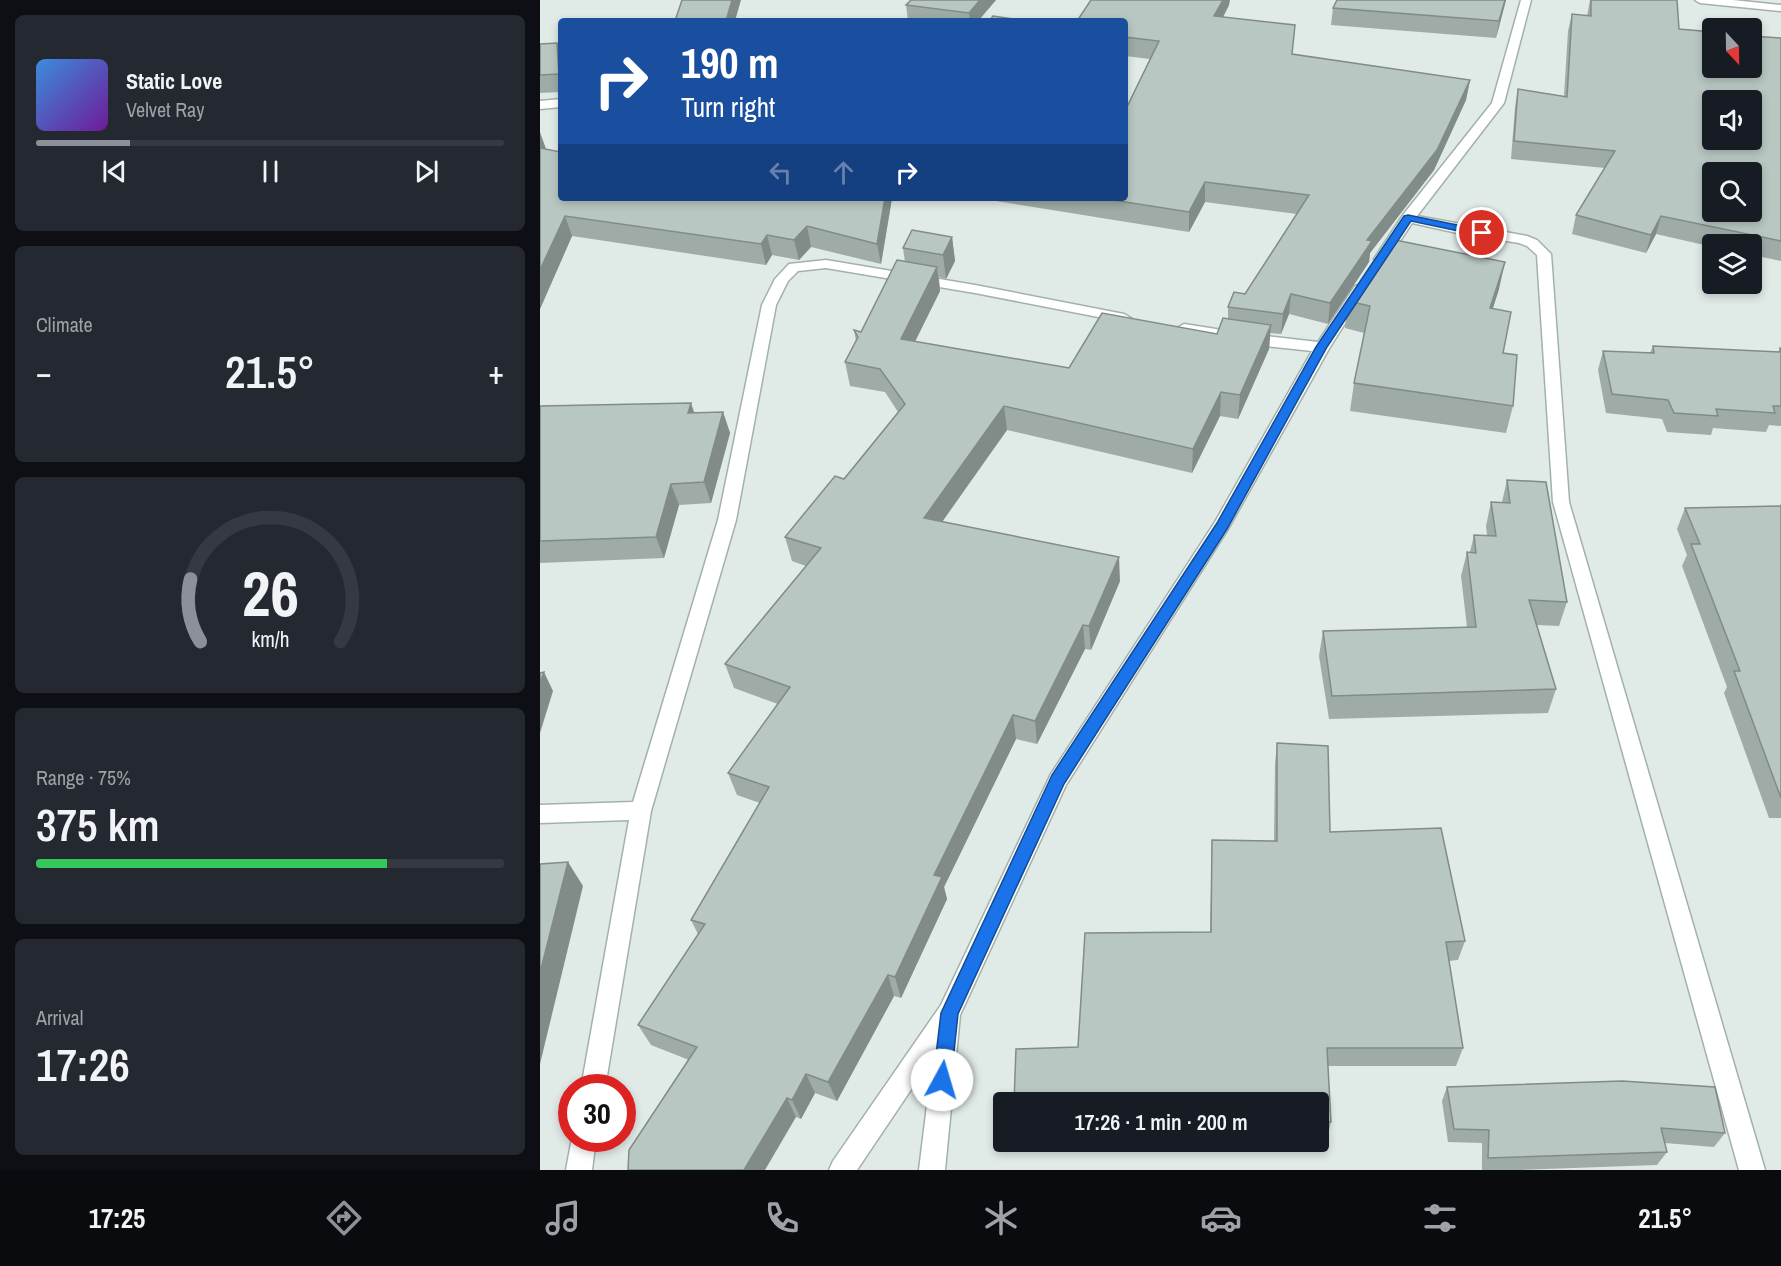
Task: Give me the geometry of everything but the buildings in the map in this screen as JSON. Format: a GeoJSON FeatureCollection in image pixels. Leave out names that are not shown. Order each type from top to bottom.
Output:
{"type":"FeatureCollection","features":[{"type":"Feature","properties":{"kind":"street"},"geometry":{"type":"LineString","coordinates":[[842,1170],[949,1013],[1058,780],[1222,525],[1322,347],[1408,218],[1498,103],[1526,0]]}},
{"type":"Feature","properties":{"kind":"street"},"geometry":{"type":"LineString","coordinates":[[1700,0],[1781,8]]}},
{"type":"Feature","properties":{"kind":"street"},"geometry":{"type":"LineString","coordinates":[[540,105],[558,104]]}},
{"type":"Feature","properties":{"kind":"street"},"geometry":{"type":"LineString","coordinates":[[1408,218],[1522,240],[1532,243],[1544,254],[1561,502],[1752,1170]]}},
{"type":"Feature","properties":{"kind":"street"},"geometry":{"type":"LineString","coordinates":[[595,1074],[641,811],[727,520],[769,305],[786,274],[794,267],[826,264],[975,289],[1145,322]]}},
{"type":"Feature","properties":{"kind":"street"},"geometry":{"type":"LineString","coordinates":[[1168,326],[1248,339],[1322,347]]}},
{"type":"Feature","properties":{"kind":"street"},"geometry":{"type":"LineString","coordinates":[[540,814],[641,811]]}},
{"type":"Feature","properties":{"kind":"street"},"geometry":{"type":"LineString","coordinates":[[932,1170],[949,1013]]}},
{"type":"Feature","properties":{"kind":"street"},"geometry":{"type":"LineString","coordinates":[[579,1170],[582,1152]]}},
{"type":"Feature","properties":{"kind":"route"},"geometry":{"type":"LineString","coordinates":[[942,1080],[949,1013],[1058,780],[1222,525],[1322,347],[1408,218],[1482,233]]}}]}
